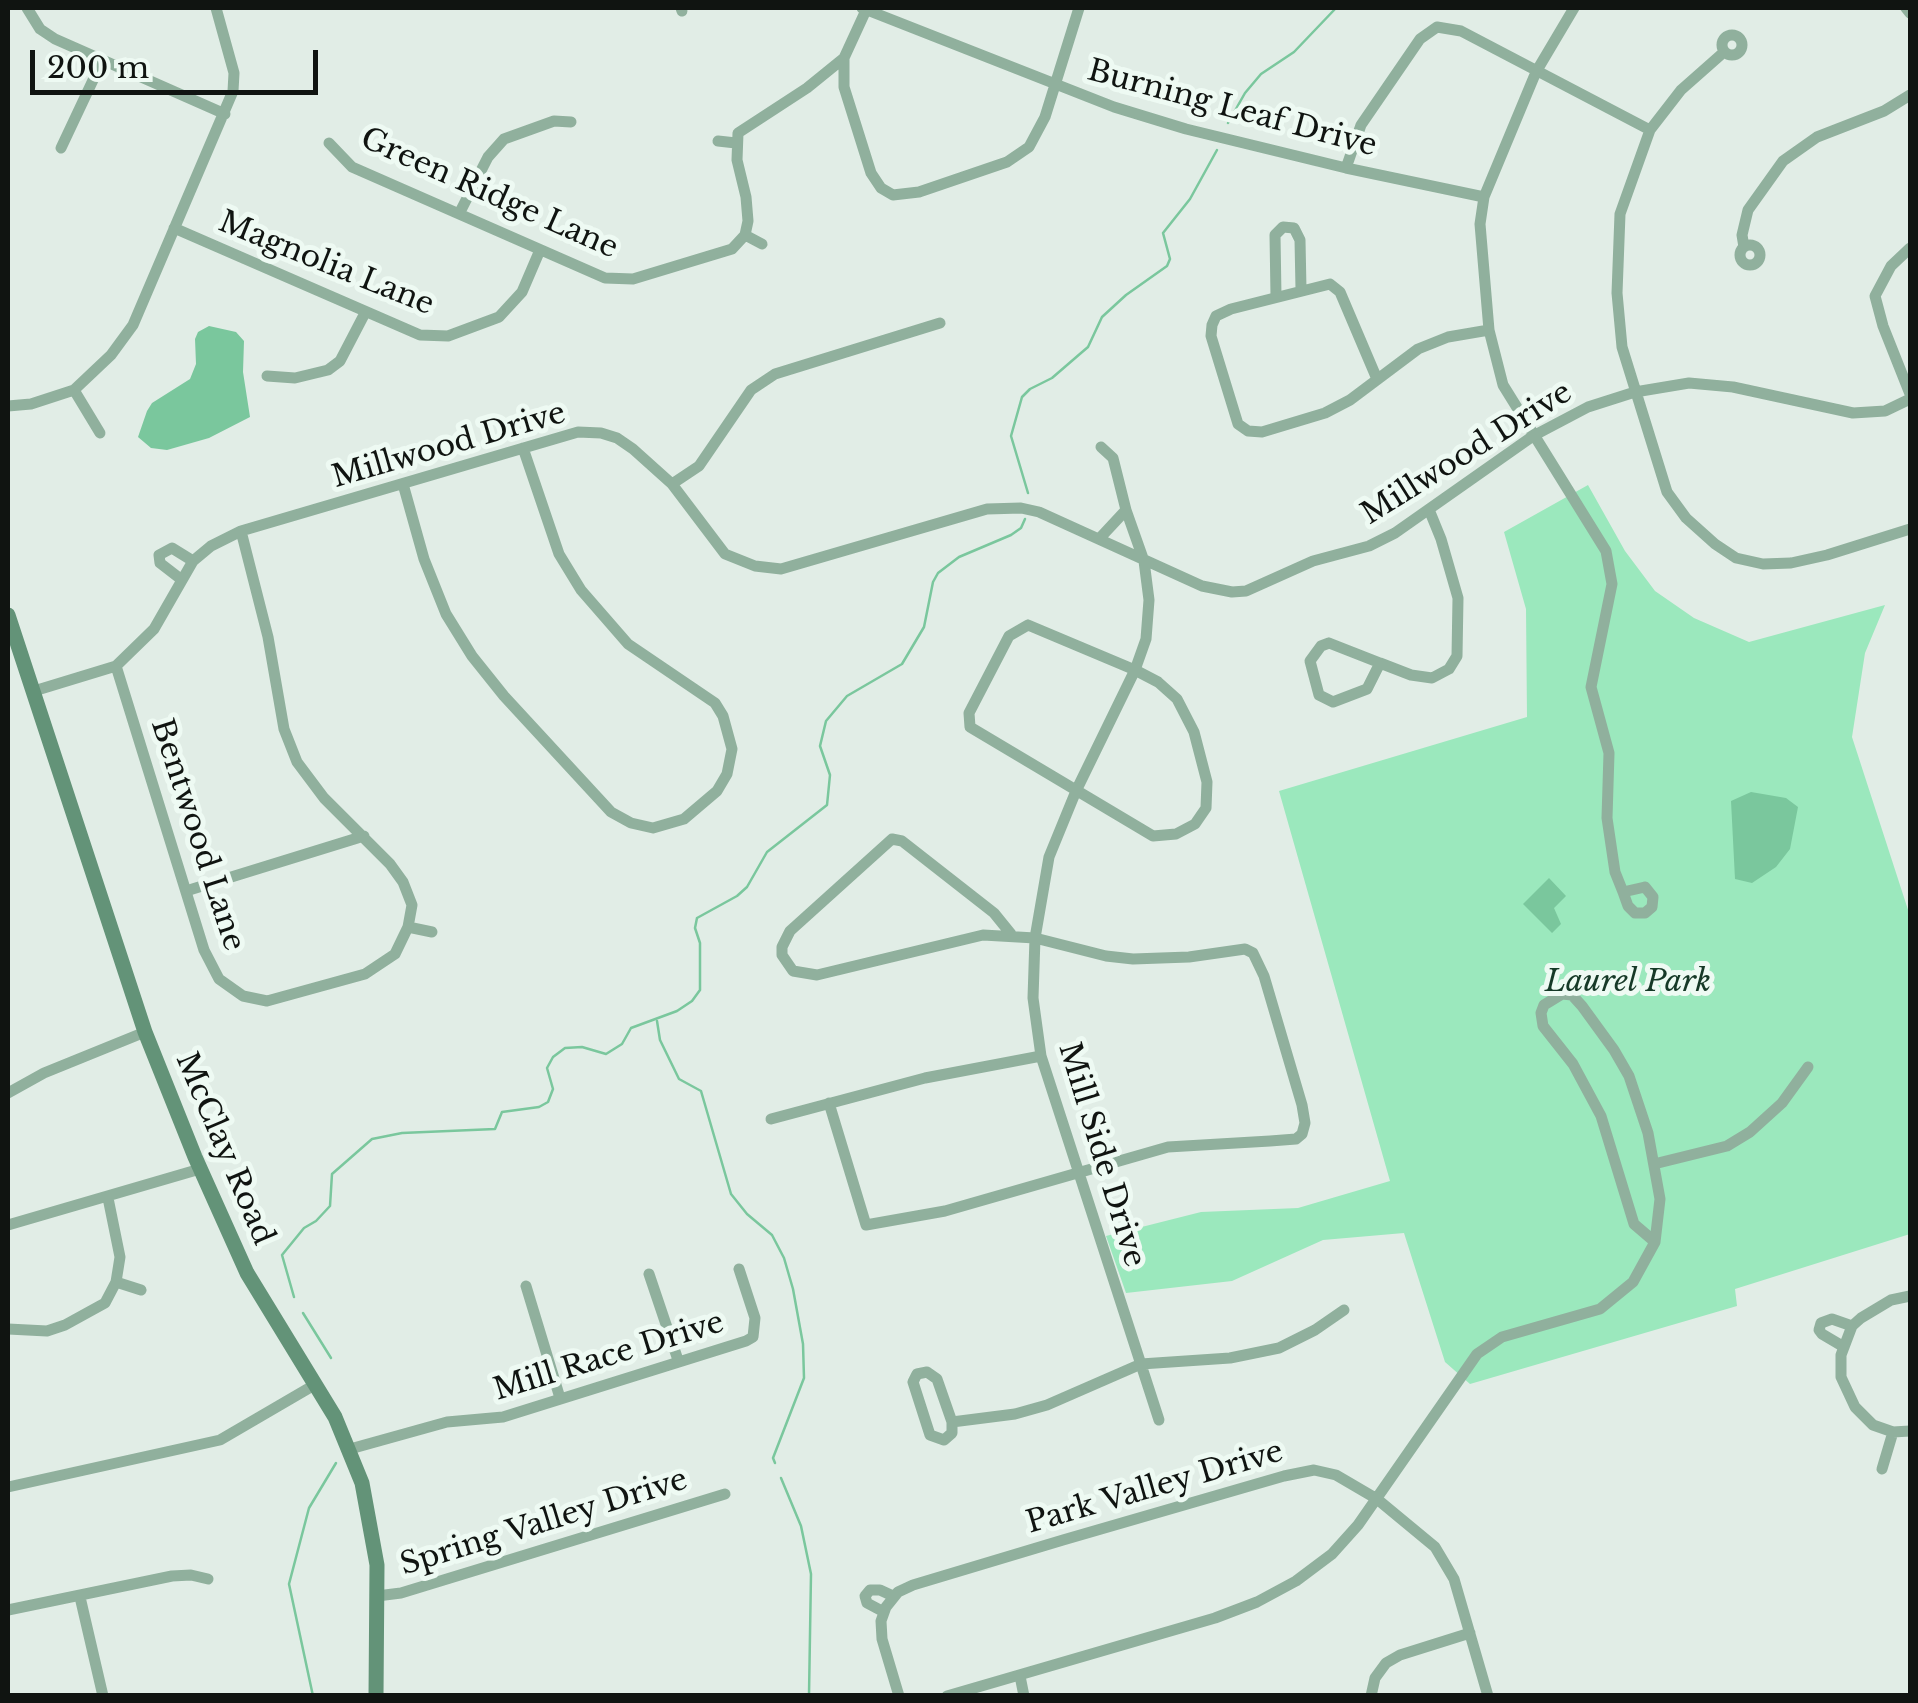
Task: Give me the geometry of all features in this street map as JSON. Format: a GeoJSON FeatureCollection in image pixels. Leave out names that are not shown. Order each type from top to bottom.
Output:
{"type":"FeatureCollection","features":[{"type":"Feature","properties":{"kind":"main road","name":"McClay Road"},"geometry":{"type":"LineString","coordinates":[[8,615],[145,1032],[200,1169],[247,1273],[316,1384],[350,1449],[370,1511],[377,1564],[376,1696]]}},
{"type":"Feature","properties":{"kind":"street"},"geometry":{"type":"LineString","coordinates":[[27,8],[40,29],[102,61],[225,114]]}},
{"type":"Feature","properties":{"kind":"street"},"geometry":{"type":"LineString","coordinates":[[8,406],[31,404],[74,390],[111,355],[133,326],[225,114],[234,73],[216,8]]}},
{"type":"Feature","properties":{"kind":"street"},"geometry":{"type":"LineString","coordinates":[[865,8],[844,58],[844,84],[871,173],[880,188],[893,195],[919,192],[1007,162],[1028,147],[1045,116],[1079,8]]}},
{"type":"Feature","properties":{"kind":"street","name":"Burning Leaf Drive"},"geometry":{"type":"LineString","coordinates":[[865,8],[1054,85],[1186,129],[1484,197]]}},
{"type":"Feature","properties":{"kind":"street"},"geometry":{"type":"LineString","coordinates":[[1574,8],[1536,72],[1484,197],[1480,224],[1489,330],[1503,385],[1606,551],[1612,578],[1591,687],[1609,753],[1607,818],[1615,872],[1623,892]]}},
{"type":"Feature","properties":{"kind":"street"},"geometry":{"type":"LineString","coordinates":[[1346,168],[1361,125],[1420,38],[1445,26],[1650,130]]}},
{"type":"Feature","properties":{"kind":"street"},"geometry":{"type":"LineString","coordinates":[[1724,52],[1681,90],[1650,130],[1620,214],[1617,293],[1622,347],[1667,492],[1686,518],[1736,558],[1763,564],[1827,555],[1910,529]]}},
{"type":"Feature","properties":{"kind":"street"},"geometry":{"type":"LineString","coordinates":[[762,244],[744,235],[748,221],[736,143],[738,133],[844,58]]}},
{"type":"Feature","properties":{"kind":"street"},"geometry":{"type":"LineString","coordinates":[[61,148],[102,61]]}},
{"type":"Feature","properties":{"kind":"street"},"geometry":{"type":"LineString","coordinates":[[820,77],[844,84]]}},
{"type":"Feature","properties":{"kind":"street"},"geometry":{"type":"LineString","coordinates":[[1744,247],[1742,235],[1748,210],[1782,161],[1817,137],[1884,111],[1910,95]]}},
{"type":"Feature","properties":{"kind":"street"},"geometry":{"type":"LineString","coordinates":[[460,212],[488,157],[504,139],[554,121],[571,122]]}},
{"type":"Feature","properties":{"kind":"street"},"geometry":{"type":"LineString","coordinates":[[718,141],[736,143]]}},
{"type":"Feature","properties":{"kind":"street","name":"Green Ridge Lane"},"geometry":{"type":"LineString","coordinates":[[329,143],[352,167],[606,278],[633,279],[732,249],[744,235]]}},
{"type":"Feature","properties":{"kind":"street"},"geometry":{"type":"LineString","coordinates":[[1276,296],[1275,236],[1283,227],[1294,228],[1300,240],[1301,289]]}},
{"type":"Feature","properties":{"kind":"street","name":"Magnolia Lane"},"geometry":{"type":"LineString","coordinates":[[174,228],[420,335],[448,336],[476,328],[508,309],[522,292],[540,250]]}},
{"type":"Feature","properties":{"kind":"street"},"geometry":{"type":"LineString","coordinates":[[1910,248],[1891,266],[1875,296],[1910,396]]}},
{"type":"Feature","properties":{"kind":"street"},"geometry":{"type":"LineString","coordinates":[[1378,379],[1340,292],[1330,284],[1224,312],[1212,325],[1211,336],[1238,424],[1248,431],[1262,432],[1325,413],[1350,400],[1378,379],[1418,349],[1448,336],[1489,330]]}},
{"type":"Feature","properties":{"kind":"street"},"geometry":{"type":"LineString","coordinates":[[267,376],[294,378],[328,370],[340,361],[365,313]]}},
{"type":"Feature","properties":{"kind":"street"},"geometry":{"type":"LineString","coordinates":[[672,484],[699,466],[751,390],[776,374],[940,323]]}},
{"type":"Feature","properties":{"kind":"street","name":"Millwood Drive"},"geometry":{"type":"LineString","coordinates":[[182,580],[160,563],[162,550],[172,548],[193,560],[241,532],[578,432],[601,433],[633,449],[672,484],[725,554],[755,566],[781,569],[987,509],[1039,512],[1202,586],[1232,592],[1246,590],[1314,561],[1369,546],[1430,512],[1534,436],[1588,407],[1634,392],[1689,384],[1734,387],[1853,413],[1886,411],[1910,396]]}},
{"type":"Feature","properties":{"kind":"street"},"geometry":{"type":"LineString","coordinates":[[74,390],[100,433]]}},
{"type":"Feature","properties":{"kind":"street","name":"Mill Side Drive"},"geometry":{"type":"LineString","coordinates":[[1101,447],[1112,458],[1144,560],[1149,600],[1146,639],[1049,857],[1035,938],[1033,998],[1042,1056],[1159,1420]]}},
{"type":"Feature","properties":{"kind":"street"},"geometry":{"type":"LineString","coordinates":[[402,484],[424,559],[446,614],[472,656],[504,696],[612,812],[631,823],[653,828],[684,820],[717,791],[727,774],[732,749],[724,716],[715,703],[628,644],[581,590],[559,554],[522,448]]}},
{"type":"Feature","properties":{"kind":"street"},"geometry":{"type":"LineString","coordinates":[[1099,539],[1126,510]]}},
{"type":"Feature","properties":{"kind":"street"},"geometry":{"type":"LineString","coordinates":[[1380,662],[1367,690],[1333,702],[1319,696],[1310,661],[1321,646],[1329,643],[1380,662],[1412,675],[1432,678],[1450,668],[1457,656],[1458,598],[1430,512]]}},
{"type":"Feature","properties":{"kind":"street"},"geometry":{"type":"LineString","coordinates":[[241,532],[268,637],[284,730],[297,762],[324,798],[364,836],[403,882],[412,905],[408,927],[432,932]]}},
{"type":"Feature","properties":{"kind":"street"},"geometry":{"type":"LineString","coordinates":[[34,691],[116,666],[154,628],[193,560]]}},
{"type":"Feature","properties":{"kind":"street"},"geometry":{"type":"LineString","coordinates":[[1028,625],[1135,670],[1168,690],[1186,715],[1207,782],[1206,808],[1195,824],[1176,834],[1153,836],[970,728],[969,713],[1009,636],[1028,625]]}},
{"type":"Feature","properties":{"kind":"street","name":"Bentwood Lane"},"geometry":{"type":"LineString","coordinates":[[116,666],[204,950],[219,979],[243,996],[267,1001],[334,984],[383,965],[396,954],[408,927]]}},
{"type":"Feature","properties":{"kind":"street"},"geometry":{"type":"LineString","coordinates":[[186,891],[364,836]]}},
{"type":"Feature","properties":{"kind":"street"},"geometry":{"type":"LineString","coordinates":[[829,1102],[866,1226],[945,1211],[1168,1147],[1296,1138],[1302,1134],[1306,1122],[1264,976],[1253,953],[1245,949],[1133,959],[1035,938],[983,934],[816,975],[793,971],[782,955],[790,931],[892,838],[902,840],[994,913],[1010,934]]}},
{"type":"Feature","properties":{"kind":"street"},"geometry":{"type":"LineString","coordinates":[[947,1696],[1215,1618],[1296,1582],[1332,1554],[1376,1499],[1477,1354],[1502,1337],[1600,1309],[1633,1282],[1655,1242],[1660,1199],[1654,1164],[1638,1101],[1614,1050],[1572,996],[1562,994],[1552,999],[1541,1013],[1543,1026],[1572,1064],[1601,1116],[1634,1224],[1655,1242]]}},
{"type":"Feature","properties":{"kind":"street"},"geometry":{"type":"LineString","coordinates":[[8,1094],[44,1073],[145,1032]]}},
{"type":"Feature","properties":{"kind":"street"},"geometry":{"type":"LineString","coordinates":[[771,1119],[925,1078],[1042,1056]]}},
{"type":"Feature","properties":{"kind":"street"},"geometry":{"type":"LineString","coordinates":[[1654,1164],[1727,1146],[1750,1132],[1782,1103],[1808,1067]]}},
{"type":"Feature","properties":{"kind":"street"},"geometry":{"type":"LineString","coordinates":[[8,1225],[200,1169]]}},
{"type":"Feature","properties":{"kind":"street"},"geometry":{"type":"LineString","coordinates":[[8,1330],[25,1332],[66,1326],[105,1302],[116,1282],[120,1257],[108,1198]]}},
{"type":"Feature","properties":{"kind":"street","name":"Mill Race Drive"},"geometry":{"type":"LineString","coordinates":[[350,1449],[446,1422],[491,1420],[753,1338],[755,1318],[739,1269]]}},
{"type":"Feature","properties":{"kind":"street"},"geometry":{"type":"LineString","coordinates":[[649,1274],[678,1360]]}},
{"type":"Feature","properties":{"kind":"street"},"geometry":{"type":"LineString","coordinates":[[116,1282],[141,1290]]}},
{"type":"Feature","properties":{"kind":"street"},"geometry":{"type":"LineString","coordinates":[[526,1286],[560,1398]]}},
{"type":"Feature","properties":{"kind":"street"},"geometry":{"type":"LineString","coordinates":[[1910,1296],[1874,1308],[1852,1326],[1844,1347],[1841,1377],[1855,1407],[1874,1425],[1892,1432],[1910,1432]]}},
{"type":"Feature","properties":{"kind":"street"},"geometry":{"type":"LineString","coordinates":[[952,1422],[1015,1414],[1047,1405],[1141,1364],[1230,1358],[1279,1348],[1316,1330],[1344,1310]]}},
{"type":"Feature","properties":{"kind":"street"},"geometry":{"type":"LineString","coordinates":[[1844,1347],[1818,1330],[1821,1323],[1832,1318],[1852,1326]]}},
{"type":"Feature","properties":{"kind":"street"},"geometry":{"type":"LineString","coordinates":[[917,1374],[934,1374],[952,1422],[952,1432],[944,1440],[930,1435],[913,1382],[917,1374]]}},
{"type":"Feature","properties":{"kind":"street"},"geometry":{"type":"LineString","coordinates":[[8,1488],[220,1440],[316,1384]]}},
{"type":"Feature","properties":{"kind":"street"},"geometry":{"type":"LineString","coordinates":[[1882,1469],[1892,1432]]}},
{"type":"Feature","properties":{"kind":"street","name":"Park Valley Drive"},"geometry":{"type":"LineString","coordinates":[[899,1696],[882,1639],[884,1612],[867,1604],[867,1593],[880,1590],[893,1596],[923,1581],[1314,1470],[1336,1474],[1376,1499],[1435,1547],[1454,1579],[1488,1696]]}},
{"type":"Feature","properties":{"kind":"street","name":"Spring Valley Drive"},"geometry":{"type":"LineString","coordinates":[[377,1596],[402,1593],[725,1494]]}},
{"type":"Feature","properties":{"kind":"street"},"geometry":{"type":"LineString","coordinates":[[8,1610],[172,1576],[208,1579]]}},
{"type":"Feature","properties":{"kind":"street"},"geometry":{"type":"LineString","coordinates":[[80,1596],[103,1696]]}},
{"type":"Feature","properties":{"kind":"street"},"geometry":{"type":"LineString","coordinates":[[884,1612],[893,1596]]}},
{"type":"Feature","properties":{"kind":"street"},"geometry":{"type":"LineString","coordinates":[[1371,1696],[1374,1678],[1400,1655],[1470,1633]]}},
{"type":"Feature","properties":{"kind":"street"},"geometry":{"type":"LineString","coordinates":[[1020,1676],[1024,1696]]}},
{"type":"Feature","properties":{"kind":"green space","name":"Laurel Park"},"geometry":{"type":"Polygon","coordinates":[[[1588,485],[1625,551],[1655,591],[1694,618],[1749,642],[1885,605],[1865,653],[1852,737],[1910,916],[1910,1234],[1735,1289],[1737,1306],[1470,1384],[1445,1362],[1404,1233],[1323,1240],[1232,1281],[1126,1293],[1106,1236],[1201,1212],[1298,1208],[1390,1181],[1279,791],[1527,717],[1526,609],[1504,532],[1588,485]]]}},
{"type":"Feature","properties":{"kind":"shaded area"},"geometry":{"type":"Polygon","coordinates":[[[209,326],[236,332],[244,341],[243,372],[250,417],[209,438],[167,450],[151,448],[138,437],[147,411],[152,403],[190,379],[196,364],[195,339],[198,332],[209,326]]]}},
{"type":"Feature","properties":{"kind":"shaded area"},"geometry":{"type":"Polygon","coordinates":[[[1751,792],[1786,798],[1798,807],[1790,849],[1776,867],[1752,883],[1735,879],[1731,801],[1751,792]]]}},
{"type":"Feature","properties":{"kind":"shaded area"},"geometry":{"type":"Polygon","coordinates":[[[1549,878],[1566,896],[1554,908],[1561,924],[1552,933],[1523,904],[1549,878]]]}},
{"type":"Feature","properties":{"kind":"waterway"},"geometry":{"type":"LineString","coordinates":[[1228,123],[1261,74],[1294,52],[1336,8]]}},
{"type":"Feature","properties":{"kind":"waterway"},"geometry":{"type":"LineString","coordinates":[[1028,493],[1011,436],[1022,397],[1088,347],[1102,317],[1167,266],[1170,259],[1163,233],[1190,199],[1217,150]]}},
{"type":"Feature","properties":{"kind":"waterway"},"geometry":{"type":"LineString","coordinates":[[294,1297],[282,1255],[304,1228],[330,1206],[332,1174],[372,1139],[402,1133],[495,1129],[502,1112],[548,1102],[553,1089],[547,1068],[565,1048],[582,1047],[606,1054],[622,1044],[631,1028],[677,1011],[692,1001],[700,990],[697,918],[737,896],[747,887],[767,852],[827,805],[830,775],[820,746],[826,721],[847,696],[902,664],[924,627],[938,573],[959,557],[1011,535],[1025,519]]}},
{"type":"Feature","properties":{"kind":"waterway"},"geometry":{"type":"LineString","coordinates":[[657,1021],[660,1040],[679,1079],[701,1091],[731,1194],[772,1235],[793,1289],[803,1344],[804,1378],[773,1458],[775,1463]]}},
{"type":"Feature","properties":{"kind":"waterway"},"geometry":{"type":"LineString","coordinates":[[303,1313],[331,1358]]}},
{"type":"Feature","properties":{"kind":"waterway"},"geometry":{"type":"LineString","coordinates":[[313,1696],[289,1584],[309,1508],[336,1463]]}},
{"type":"Feature","properties":{"kind":"waterway"},"geometry":{"type":"LineString","coordinates":[[781,1478],[801,1526],[811,1574],[809,1695]]}}]}
